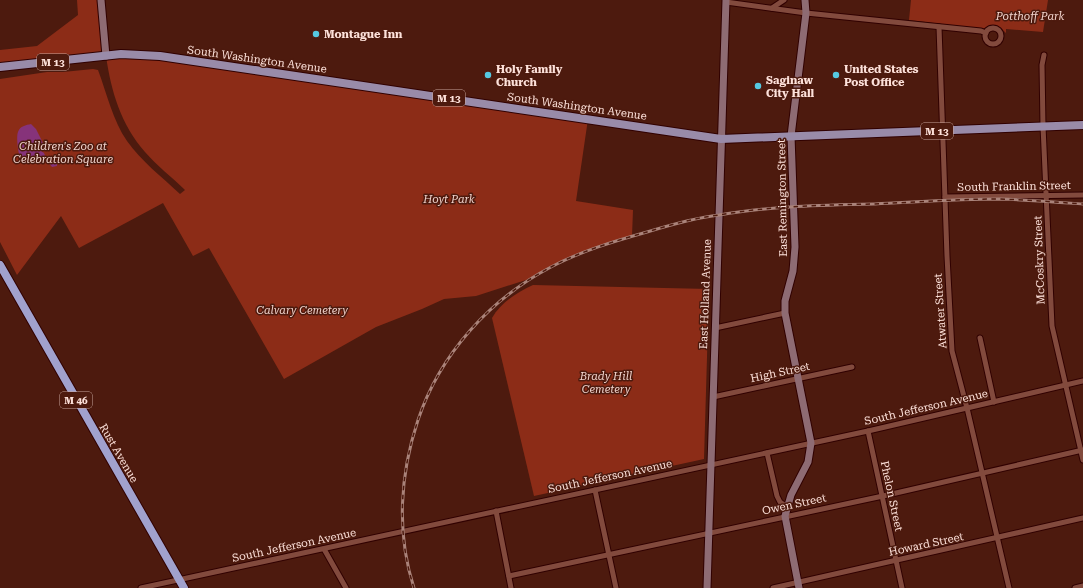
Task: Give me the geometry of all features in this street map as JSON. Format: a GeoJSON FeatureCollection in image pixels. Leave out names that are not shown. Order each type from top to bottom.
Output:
{"type":"FeatureCollection","features":[{"type":"Feature","properties":{"kind":"highway","name":"Rust Avenue"},"geometry":{"type":"LineString","coordinates":[[0,265],[184,588]]}},
{"type":"Feature","properties":{"kind":"main road"},"geometry":{"type":"LineString","coordinates":[[100,0],[106,56]]}},
{"type":"Feature","properties":{"kind":"main road","name":"East Remington Street"},"geometry":{"type":"LineString","coordinates":[[798,585],[785,516],[791,495],[808,462],[811,443],[785,313],[785,301],[793,271],[796,247],[791,136],[806,12],[805,0]]}},
{"type":"Feature","properties":{"kind":"main road","name":"East Holland Avenue"},"geometry":{"type":"LineString","coordinates":[[707,588],[726,1]]}},
{"type":"Feature","properties":{"kind":"main road","name":"South Washington Avenue"},"geometry":{"type":"LineString","coordinates":[[0,67],[132,54],[160,56],[721,139],[1083,125]]}},
{"type":"Feature","properties":{"kind":"street"},"geometry":{"type":"LineString","coordinates":[[772,8],[784,0]]}},
{"type":"Feature","properties":{"kind":"street"},"geometry":{"type":"LineString","coordinates":[[726,1],[772,8],[981,32],[986,34]]}},
{"type":"Feature","properties":{"kind":"street","name":"Atwater Street"},"geometry":{"type":"LineString","coordinates":[[939,27],[952,351],[967,408],[1008,588]]}},
{"type":"Feature","properties":{"kind":"street","name":"McCoskry Street"},"geometry":{"type":"LineString","coordinates":[[1044,55],[1042,65],[1043,126],[1052,326],[1082,450],[1083,460]]}},
{"type":"Feature","properties":{"kind":"street","name":"South Franklin Street"},"geometry":{"type":"LineString","coordinates":[[945,197],[1083,195]]}},
{"type":"Feature","properties":{"kind":"street"},"geometry":{"type":"LineString","coordinates":[[715,328],[785,313]]}},
{"type":"Feature","properties":{"kind":"street"},"geometry":{"type":"LineString","coordinates":[[980,338],[994,402]]}},
{"type":"Feature","properties":{"kind":"street","name":"High Street"},"geometry":{"type":"LineString","coordinates":[[713,397],[852,367]]}},
{"type":"Feature","properties":{"kind":"street","name":"South Jefferson Avenue"},"geometry":{"type":"LineString","coordinates":[[141,588],[767,452],[868,432],[1083,381]]}},
{"type":"Feature","properties":{"kind":"street","name":"Phelon Street"},"geometry":{"type":"LineString","coordinates":[[868,432],[902,588]]}},
{"type":"Feature","properties":{"kind":"street","name":"Owen Street"},"geometry":{"type":"LineString","coordinates":[[509,576],[883,496],[1082,450]]}},
{"type":"Feature","properties":{"kind":"street"},"geometry":{"type":"LineString","coordinates":[[767,452],[777,496],[780,502],[787,507]]}},
{"type":"Feature","properties":{"kind":"street"},"geometry":{"type":"LineString","coordinates":[[594,490],[616,588]]}},
{"type":"Feature","properties":{"kind":"street"},"geometry":{"type":"LineString","coordinates":[[496,511],[511,588]]}},
{"type":"Feature","properties":{"kind":"street","name":"Howard Street"},"geometry":{"type":"LineString","coordinates":[[773,588],[798,585],[1083,518]]}},
{"type":"Feature","properties":{"kind":"street"},"geometry":{"type":"LineString","coordinates":[[324,549],[346,588]]}},
{"type":"Feature","properties":{"kind":"street"},"geometry":{"type":"LineString","coordinates":[[1076,588],[1083,586]]}},
{"type":"Feature","properties":{"kind":"green space"},"geometry":{"type":"Polygon","coordinates":[[[77,0],[101,0],[106,56],[0,67],[0,50],[37,46],[78,15],[77,0]]]}},
{"type":"Feature","properties":{"kind":"green space","name":"Potthoff Park"},"geometry":{"type":"Polygon","coordinates":[[[911,0],[1048,0],[1043,32],[1006,29],[1006,33],[1000,27],[995,25],[982,29],[909,20],[911,0]]]}},
{"type":"Feature","properties":{"kind":"green space","name":"Hoyt Park"},"geometry":{"type":"Polygon","coordinates":[[[121,54],[588,119],[576,201],[633,210],[632,236],[581,253],[529,279],[476,296],[444,299],[376,327],[284,379],[209,248],[193,256],[163,203],[79,248],[61,216],[17,275],[0,242],[0,79],[47,72],[98,70],[114,116],[127,141],[145,162],[180,194],[185,190],[150,157],[129,131],[114,95],[106,56],[121,54]]]}},
{"type":"Feature","properties":{"kind":"green space","name":"Brady Hill Cemetery"},"geometry":{"type":"Polygon","coordinates":[[[533,285],[709,289],[704,459],[534,496],[492,318],[505,302],[533,285]]]}},
{"type":"Feature","properties":{"kind":"shaded area"},"geometry":{"type":"Polygon","coordinates":[[[31,124],[36,129],[44,145],[41,151],[44,153],[46,158],[52,158],[57,163],[57,166],[52,167],[48,162],[41,164],[38,162],[26,162],[22,160],[19,155],[17,138],[18,132],[25,125],[31,124]]]}},
{"type":"Feature","properties":{"kind":"railway"},"geometry":{"type":"LineString","coordinates":[[414,588],[404,546],[402,504],[407,461],[412,440],[428,396],[439,373],[454,351],[488,312],[508,295],[551,267],[598,247],[673,224],[738,212],[777,208],[984,199],[1083,204]]}},
{"type":"Feature","properties":{"kind":"place","name":"Montague Inn"},"geometry":{"type":"Point","coordinates":[316,34]}},
{"type":"Feature","properties":{"kind":"place","name":"Holy Family Church"},"geometry":{"type":"Point","coordinates":[488,75]}},
{"type":"Feature","properties":{"kind":"place","name":"United States Post Office"},"geometry":{"type":"Point","coordinates":[836,75]}},
{"type":"Feature","properties":{"kind":"place","name":"Saginaw City Hall"},"geometry":{"type":"Point","coordinates":[758,86]}},
{"type":"Feature","properties":{"kind":"park label","name":"Children's Zoo at Celebration Square"},"geometry":{"type":"Point","coordinates":[63,152]}},
{"type":"Feature","properties":{"kind":"park label","name":"Calvary Cemetery"},"geometry":{"type":"Point","coordinates":[302,310]}}]}
